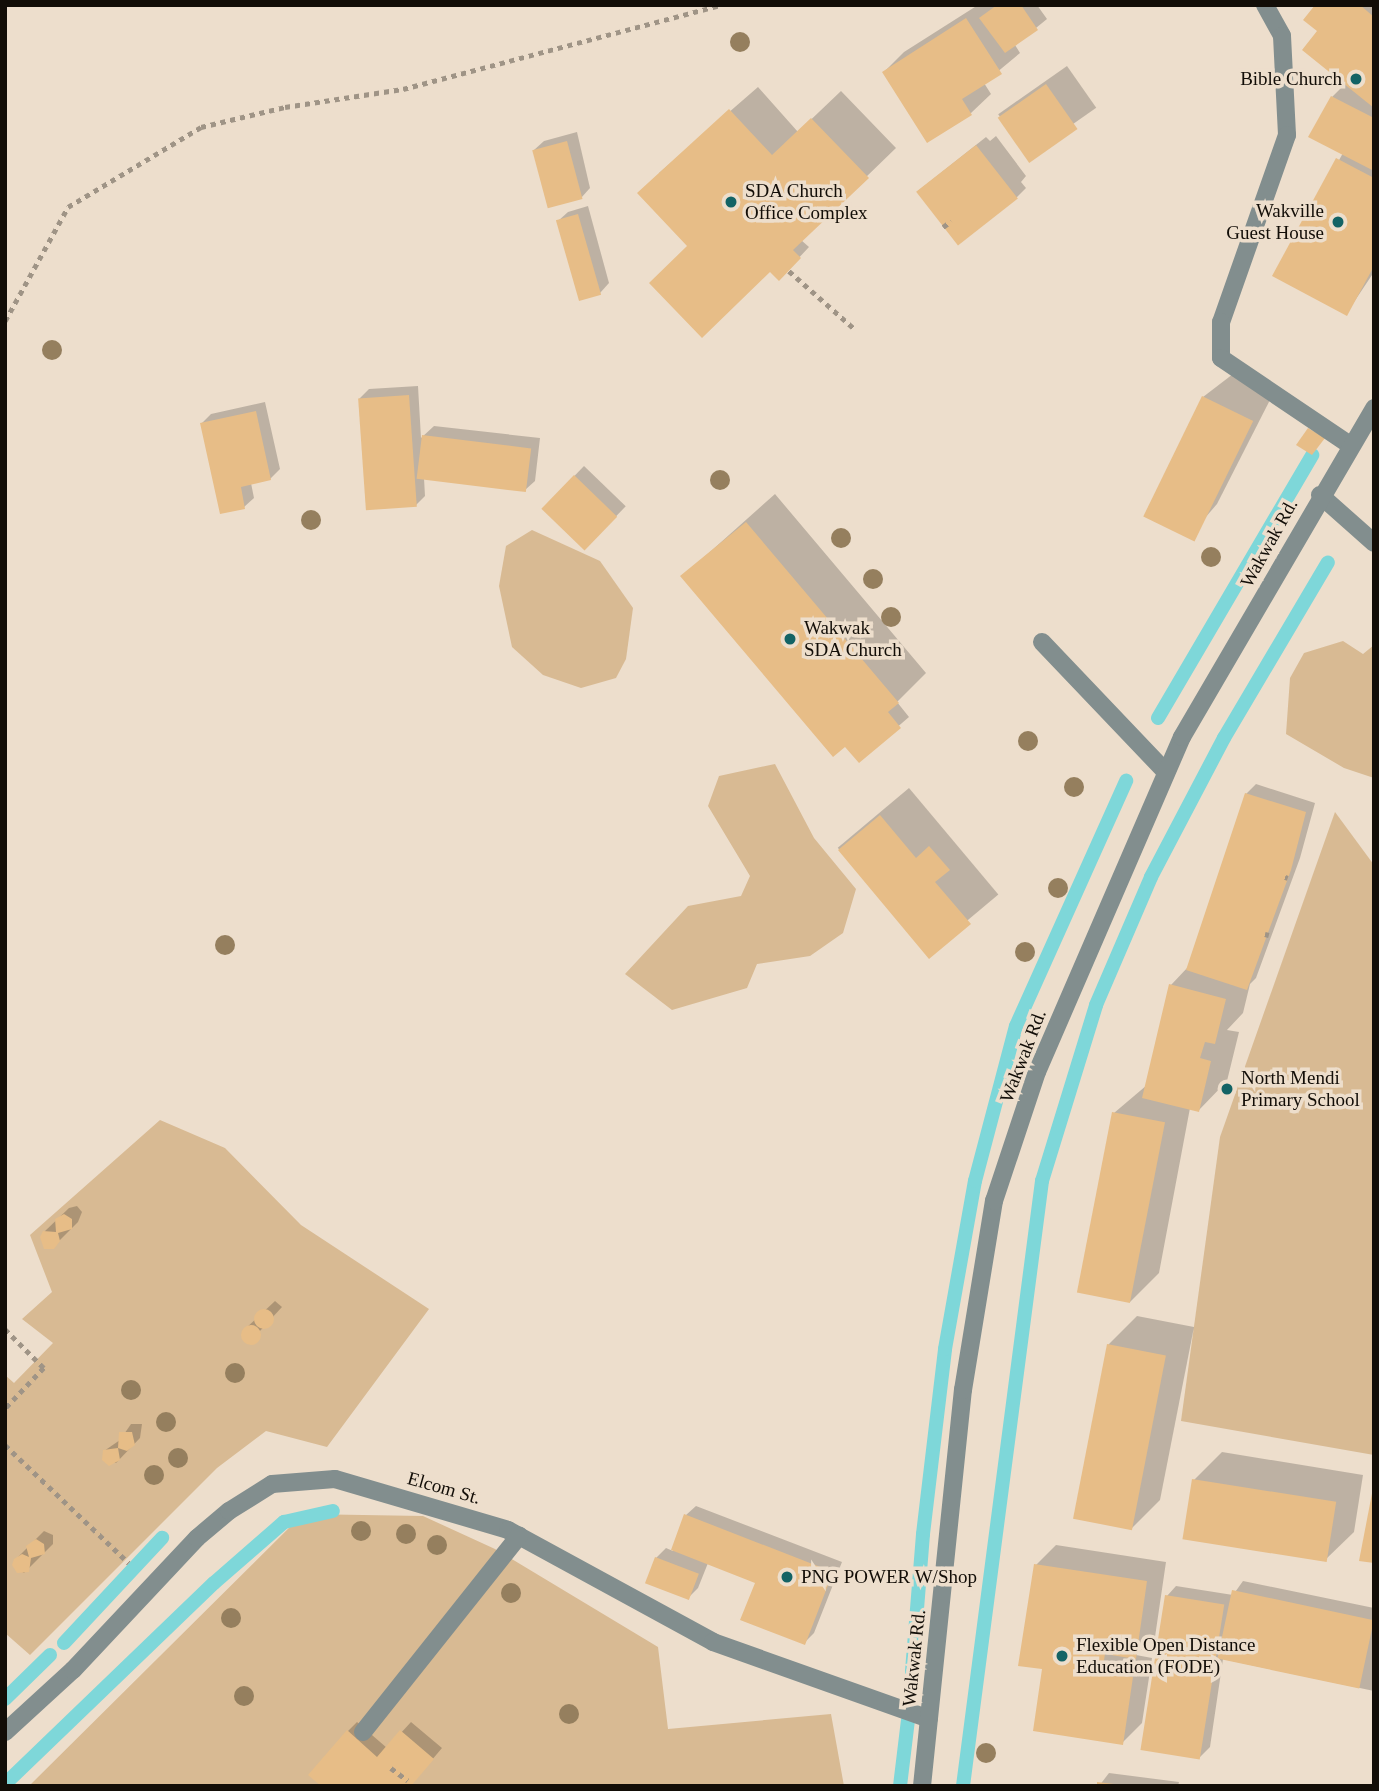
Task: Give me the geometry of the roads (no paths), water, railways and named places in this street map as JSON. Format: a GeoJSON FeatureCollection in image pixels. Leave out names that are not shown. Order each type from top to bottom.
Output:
{"type":"FeatureCollection","features":[{"type":"Feature","properties":{"kind":"street"},"geometry":{"type":"LineString","coordinates":[[1265,5],[1282,36],[1287,135],[1221,322],[1221,358],[1350,445]]}},
{"type":"Feature","properties":{"kind":"street","name":"Wakwak Rd."},"geometry":{"type":"LineString","coordinates":[[922,1786],[962,1390],[994,1201],[1037,1072],[1166,772],[1320,495],[1374,408]]}},
{"type":"Feature","properties":{"kind":"street"},"geometry":{"type":"LineString","coordinates":[[1320,495],[1374,543]]}},
{"type":"Feature","properties":{"kind":"street"},"geometry":{"type":"LineString","coordinates":[[1042,642],[1166,772]]}},
{"type":"Feature","properties":{"kind":"street","name":"Elcom St."},"geometry":{"type":"LineString","coordinates":[[5,1732],[73,1670],[197,1538],[272,1484],[335,1479],[459,1513],[519,1536],[713,1642],[929,1719]]}},
{"type":"Feature","properties":{"kind":"street"},"geometry":{"type":"LineString","coordinates":[[363,1732],[519,1536]]}},
{"type":"Feature","properties":{"kind":"waterway"},"geometry":{"type":"LineString","coordinates":[[1158,718],[1312,455]]}},
{"type":"Feature","properties":{"kind":"waterway"},"geometry":{"type":"LineString","coordinates":[[963,1786],[1042,1181],[1096,1005],[1151,877],[1224,738],[1328,562]]}},
{"type":"Feature","properties":{"kind":"waterway"},"geometry":{"type":"LineString","coordinates":[[912,1671],[923,1534],[945,1349],[975,1181],[1016,1026],[1126,781]]}},
{"type":"Feature","properties":{"kind":"waterway"},"geometry":{"type":"LineString","coordinates":[[5,1784],[214,1583],[284,1522],[333,1511]]}},
{"type":"Feature","properties":{"kind":"waterway"},"geometry":{"type":"LineString","coordinates":[[64,1643],[162,1538]]}},
{"type":"Feature","properties":{"kind":"waterway"},"geometry":{"type":"LineString","coordinates":[[5,1699],[50,1655]]}},
{"type":"Feature","properties":{"kind":"waterway"},"geometry":{"type":"LineString","coordinates":[[900,1786],[908,1720]]}},
{"type":"Feature","properties":{"kind":"place","name":"Bible Church"},"geometry":{"type":"Point","coordinates":[1356,79]}},
{"type":"Feature","properties":{"kind":"place","name":"SDA Church Office Complex"},"geometry":{"type":"Point","coordinates":[731,202]}},
{"type":"Feature","properties":{"kind":"place","name":"Wakville Guest House"},"geometry":{"type":"Point","coordinates":[1338,222]}},
{"type":"Feature","properties":{"kind":"place","name":"Wakwak SDA Church"},"geometry":{"type":"Point","coordinates":[790,639]}},
{"type":"Feature","properties":{"kind":"place","name":"North Mendi Primary School"},"geometry":{"type":"Point","coordinates":[1227,1089]}},
{"type":"Feature","properties":{"kind":"place","name":"PNG POWER W/Shop"},"geometry":{"type":"Point","coordinates":[787,1577]}},
{"type":"Feature","properties":{"kind":"place","name":"Flexible Open Distance Education (FODE)"},"geometry":{"type":"Point","coordinates":[1062,1656]}}]}
